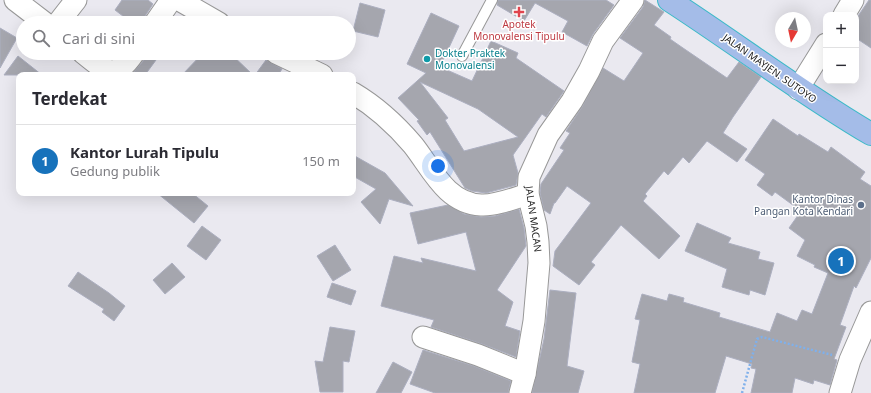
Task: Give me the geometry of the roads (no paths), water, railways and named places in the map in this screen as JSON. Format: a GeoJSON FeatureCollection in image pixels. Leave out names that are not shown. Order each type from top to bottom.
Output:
{"type":"FeatureCollection","features":[{"type":"Feature","properties":{"kind":"highway","name":"JALAN MAYJEN. SUTOYO"},"geometry":{"type":"LineString","coordinates":[[669,0],[798,89],[841,117],[871,134]]}},
{"type":"Feature","properties":{"kind":"street"},"geometry":{"type":"LineString","coordinates":[[15,0],[35,16]]}},
{"type":"Feature","properties":{"kind":"street"},"geometry":{"type":"LineString","coordinates":[[63,16],[76,0]]}},
{"type":"Feature","properties":{"kind":"street"},"geometry":{"type":"LineString","coordinates":[[160,16],[171,0]]}},
{"type":"Feature","properties":{"kind":"street"},"geometry":{"type":"LineString","coordinates":[[179,0],[207,16]]}},
{"type":"Feature","properties":{"kind":"street","name":"JALAN MACAN"},"geometry":{"type":"LineString","coordinates":[[522,383],[534,321],[539,263],[536,226],[528,194],[529,177],[548,135],[572,101],[589,71],[603,41],[632,0]]}},
{"type":"Feature","properties":{"kind":"street"},"geometry":{"type":"LineString","coordinates":[[846,12],[853,0]]}},
{"type":"Feature","properties":{"kind":"street"},"geometry":{"type":"LineString","coordinates":[[798,89],[824,48]]}},
{"type":"Feature","properties":{"kind":"street"},"geometry":{"type":"LineString","coordinates":[[92,60],[103,69],[111,71],[122,67],[128,60]]}},
{"type":"Feature","properties":{"kind":"street"},"geometry":{"type":"LineString","coordinates":[[291,60],[316,72]]}},
{"type":"Feature","properties":{"kind":"street"},"geometry":{"type":"LineString","coordinates":[[356,95],[368,102],[413,145],[443,186],[449,193],[457,198],[469,203],[488,205],[528,194]]}},
{"type":"Feature","properties":{"kind":"street"},"geometry":{"type":"LineString","coordinates":[[840,393],[850,360],[871,312]]}},
{"type":"Feature","properties":{"kind":"street"},"geometry":{"type":"LineString","coordinates":[[423,337],[478,355],[522,383]]}},
{"type":"Feature","properties":{"kind":"lane"},"geometry":{"type":"LineString","coordinates":[[462,56],[492,0]]}},
{"type":"Feature","properties":{"kind":"place","name":"Apotek Monovalensi Tipulu"},"geometry":{"type":"Point","coordinates":[519,12]}},
{"type":"Feature","properties":{"kind":"place","name":"Dokter Praktek Monovalensi"},"geometry":{"type":"Point","coordinates":[427,59]}},
{"type":"Feature","properties":{"kind":"place","name":"Kantor Dinas Pangan Kota Kendari"},"geometry":{"type":"Point","coordinates":[861,205]}},
{"type":"Feature","properties":{"kind":"place","name":"Kantor Lurah Tipulu"},"geometry":{"type":"Point","coordinates":[841,261]}}]}
